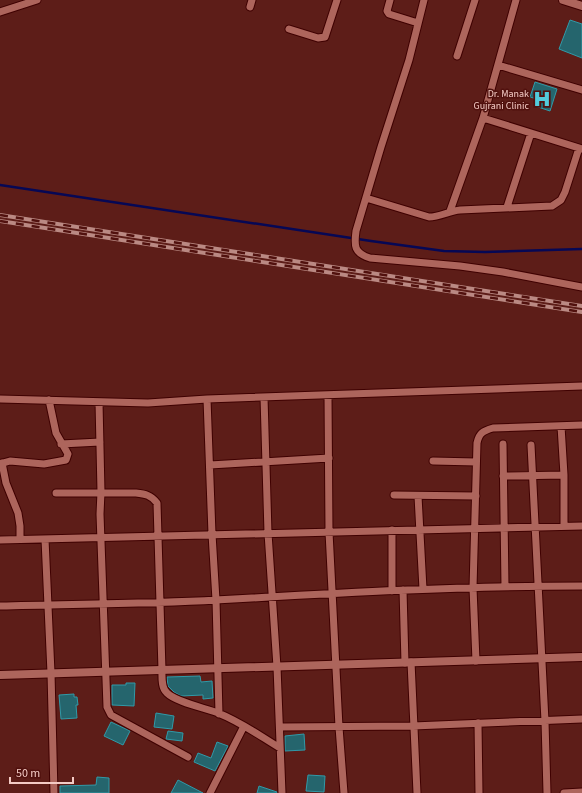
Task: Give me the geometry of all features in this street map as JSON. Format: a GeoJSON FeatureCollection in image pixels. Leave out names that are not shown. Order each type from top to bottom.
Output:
{"type":"FeatureCollection","features":[{"type":"Feature","properties":{"kind":"street"},"geometry":{"type":"LineString","coordinates":[[0,12],[37,0]]}},
{"type":"Feature","properties":{"kind":"street"},"geometry":{"type":"LineString","coordinates":[[289,29],[318,38],[325,37],[337,0]]}},
{"type":"Feature","properties":{"kind":"street"},"geometry":{"type":"LineString","coordinates":[[390,0],[387,11],[389,14],[418,23]]}},
{"type":"Feature","properties":{"kind":"street"},"geometry":{"type":"LineString","coordinates":[[424,0],[409,60],[356,231],[354,244],[358,252],[362,256],[370,258],[460,266],[503,272],[582,288]]}},
{"type":"Feature","properties":{"kind":"street"},"geometry":{"type":"LineString","coordinates":[[457,56],[475,0]]}},
{"type":"Feature","properties":{"kind":"street"},"geometry":{"type":"LineString","coordinates":[[450,211],[483,118],[516,0]]}},
{"type":"Feature","properties":{"kind":"street"},"geometry":{"type":"LineString","coordinates":[[563,0],[582,6]]}},
{"type":"Feature","properties":{"kind":"street"},"geometry":{"type":"LineString","coordinates":[[498,65],[582,90]]}},
{"type":"Feature","properties":{"kind":"street"},"geometry":{"type":"LineString","coordinates":[[366,198],[429,217],[437,217],[450,211],[507,207],[552,206],[557,204],[565,192],[581,149],[483,118]]}},
{"type":"Feature","properties":{"kind":"street"},"geometry":{"type":"LineString","coordinates":[[507,207],[531,133]]}},
{"type":"Feature","properties":{"kind":"street"},"geometry":{"type":"LineString","coordinates":[[0,399],[148,403],[207,399],[582,386]]}},
{"type":"Feature","properties":{"kind":"street"},"geometry":{"type":"LineString","coordinates":[[328,395],[330,458],[329,532],[339,727],[344,793]]}},
{"type":"Feature","properties":{"kind":"street"},"geometry":{"type":"LineString","coordinates":[[264,397],[268,533],[277,666],[282,793]]}},
{"type":"Feature","properties":{"kind":"street"},"geometry":{"type":"LineString","coordinates":[[207,399],[216,600],[219,714]]}},
{"type":"Feature","properties":{"kind":"street"},"geometry":{"type":"LineString","coordinates":[[20,539],[18,513],[6,483],[1,463],[10,461],[44,464],[66,460],[68,454],[56,433],[49,400]]}},
{"type":"Feature","properties":{"kind":"street"},"geometry":{"type":"LineString","coordinates":[[99,402],[101,537],[107,706],[111,715],[188,758]]}},
{"type":"Feature","properties":{"kind":"street"},"geometry":{"type":"LineString","coordinates":[[476,660],[473,588],[476,443],[479,435],[484,431],[493,428],[582,425]]}},
{"type":"Feature","properties":{"kind":"street"},"geometry":{"type":"LineString","coordinates":[[561,426],[564,475],[564,526]]}},
{"type":"Feature","properties":{"kind":"street"},"geometry":{"type":"LineString","coordinates":[[61,444],[100,442]]}},
{"type":"Feature","properties":{"kind":"street"},"geometry":{"type":"LineString","coordinates":[[502,444],[505,586]]}},
{"type":"Feature","properties":{"kind":"street"},"geometry":{"type":"LineString","coordinates":[[531,445],[546,721],[547,793]]}},
{"type":"Feature","properties":{"kind":"street"},"geometry":{"type":"LineString","coordinates":[[210,465],[330,458]]}},
{"type":"Feature","properties":{"kind":"street"},"geometry":{"type":"LineString","coordinates":[[433,461],[476,462]]}},
{"type":"Feature","properties":{"kind":"street"},"geometry":{"type":"LineString","coordinates":[[503,476],[564,475]]}},
{"type":"Feature","properties":{"kind":"street"},"geometry":{"type":"LineString","coordinates":[[56,493],[136,492],[153,498],[157,503],[162,670],[165,692],[244,726],[280,748]]}},
{"type":"Feature","properties":{"kind":"street"},"geometry":{"type":"LineString","coordinates":[[394,495],[476,496]]}},
{"type":"Feature","properties":{"kind":"street"},"geometry":{"type":"LineString","coordinates":[[418,496],[418,530],[423,589]]}},
{"type":"Feature","properties":{"kind":"street"},"geometry":{"type":"LineString","coordinates":[[0,540],[582,526]]}},
{"type":"Feature","properties":{"kind":"street"},"geometry":{"type":"LineString","coordinates":[[392,530],[392,591]]}},
{"type":"Feature","properties":{"kind":"street"},"geometry":{"type":"LineString","coordinates":[[45,538],[51,673],[54,793]]}},
{"type":"Feature","properties":{"kind":"street"},"geometry":{"type":"LineString","coordinates":[[0,606],[216,600],[332,593],[505,586],[582,586]]}},
{"type":"Feature","properties":{"kind":"street"},"geometry":{"type":"LineString","coordinates":[[402,590],[414,726],[417,793]]}},
{"type":"Feature","properties":{"kind":"street"},"geometry":{"type":"LineString","coordinates":[[0,675],[582,657]]}},
{"type":"Feature","properties":{"kind":"street"},"geometry":{"type":"LineString","coordinates":[[280,727],[414,726],[582,719]]}},
{"type":"Feature","properties":{"kind":"street"},"geometry":{"type":"LineString","coordinates":[[478,723],[479,793]]}},
{"type":"Feature","properties":{"kind":"street"},"geometry":{"type":"LineString","coordinates":[[210,793],[244,726]]}},
{"type":"Feature","properties":{"kind":"street"},"geometry":{"type":"LineString","coordinates":[[564,793],[582,792]]}},
{"type":"Feature","properties":{"kind":"building"},"geometry":{"type":"Polygon","coordinates":[[[570,20],[582,24],[582,58],[559,49],[570,20]]]}},
{"type":"Feature","properties":{"kind":"building"},"geometry":{"type":"Polygon","coordinates":[[[535,82],[557,89],[550,111],[535,106],[537,99],[530,97],[535,82]]]}},
{"type":"Feature","properties":{"kind":"building"},"geometry":{"type":"Polygon","coordinates":[[[200,676],[201,682],[212,681],[213,698],[203,699],[203,695],[181,696],[168,686],[167,677],[200,676]]]}},
{"type":"Feature","properties":{"kind":"building"},"geometry":{"type":"Polygon","coordinates":[[[126,683],[135,683],[134,706],[112,705],[112,685],[126,685],[126,683]]]}},
{"type":"Feature","properties":{"kind":"building"},"geometry":{"type":"Polygon","coordinates":[[[74,694],[74,697],[77,697],[78,705],[76,705],[77,718],[61,719],[59,695],[74,694]]]}},
{"type":"Feature","properties":{"kind":"building"},"geometry":{"type":"Polygon","coordinates":[[[156,713],[174,716],[172,729],[154,727],[156,713]]]}},
{"type":"Feature","properties":{"kind":"building"},"geometry":{"type":"Polygon","coordinates":[[[111,722],[130,731],[123,745],[104,736],[111,722]]]}},
{"type":"Feature","properties":{"kind":"building"},"geometry":{"type":"Polygon","coordinates":[[[168,731],[183,733],[182,741],[166,739],[168,731]]]}},
{"type":"Feature","properties":{"kind":"building"},"geometry":{"type":"Polygon","coordinates":[[[304,734],[305,750],[285,751],[285,736],[304,734]]]}},
{"type":"Feature","properties":{"kind":"building"},"geometry":{"type":"Polygon","coordinates":[[[217,742],[228,746],[215,771],[194,762],[198,753],[211,758],[217,742]]]}},
{"type":"Feature","properties":{"kind":"building"},"geometry":{"type":"Polygon","coordinates":[[[308,775],[325,776],[324,792],[306,791],[308,775]]]}},
{"type":"Feature","properties":{"kind":"building"},"geometry":{"type":"Polygon","coordinates":[[[97,777],[109,778],[109,793],[60,793],[60,786],[96,785],[97,777]]]}},
{"type":"Feature","properties":{"kind":"building"},"geometry":{"type":"Polygon","coordinates":[[[178,780],[203,793],[171,793],[178,780]]]}},
{"type":"Feature","properties":{"kind":"building"},"geometry":{"type":"Polygon","coordinates":[[[259,786],[277,792],[277,793],[257,793],[259,786]]]}},
{"type":"Feature","properties":{"kind":"waterway"},"geometry":{"type":"LineString","coordinates":[[0,185],[444,251],[485,252],[582,249]]}},
{"type":"Feature","properties":{"kind":"railway"},"geometry":{"type":"LineString","coordinates":[[0,215],[582,306]]}},
{"type":"Feature","properties":{"kind":"railway"},"geometry":{"type":"LineString","coordinates":[[0,221],[582,312]]}},
{"type":"Feature","properties":{"kind":"place","name":"Dr. Manak Gujrani Clinic"},"geometry":{"type":"Point","coordinates":[542,99]}}]}
